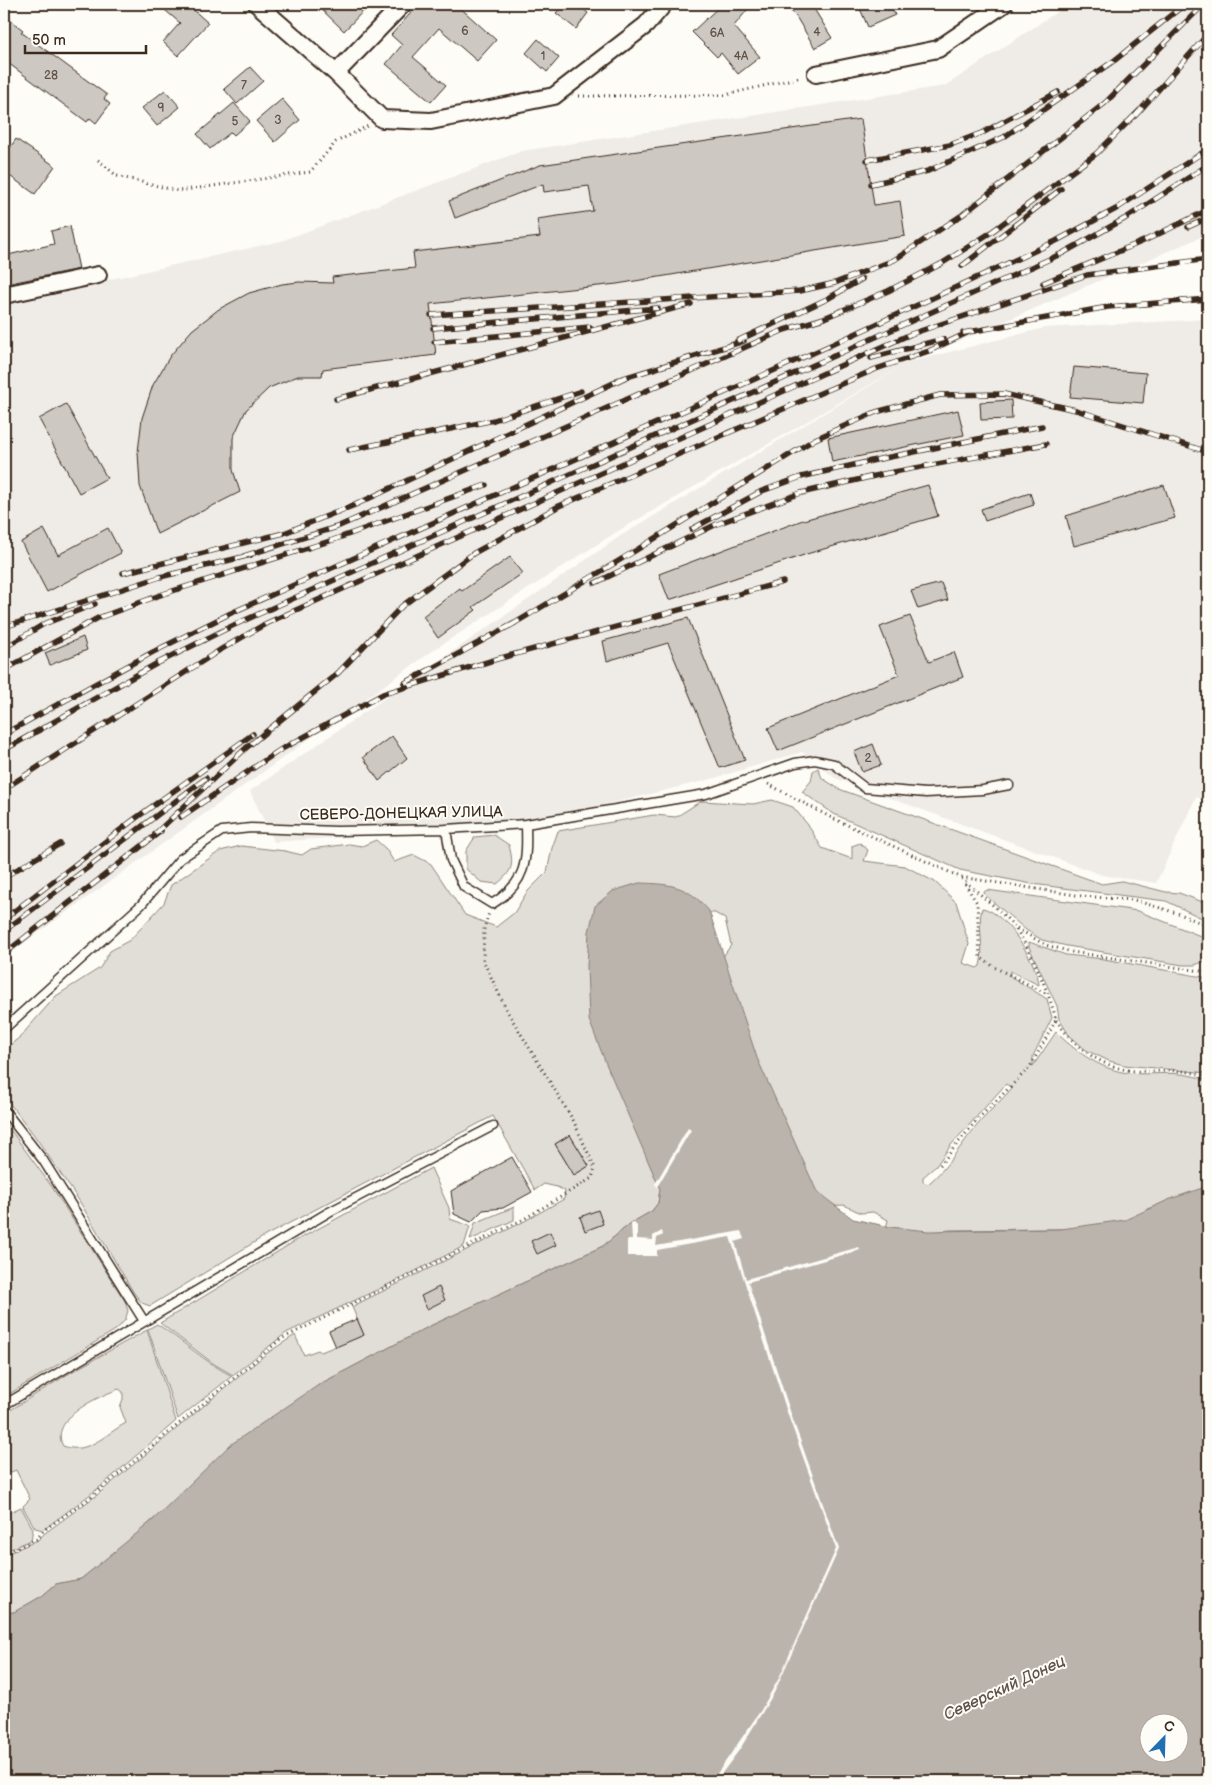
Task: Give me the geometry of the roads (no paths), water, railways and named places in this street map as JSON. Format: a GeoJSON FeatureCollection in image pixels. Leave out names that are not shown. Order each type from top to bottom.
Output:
{"type":"FeatureCollection","features":[{"type":"Feature","properties":{"kind":"street"},"geometry":{"type":"LineString","coordinates":[[257,4],[336,73],[382,119],[431,121],[554,96],[646,25],[664,4]]}},
{"type":"Feature","properties":{"kind":"street"},"geometry":{"type":"LineString","coordinates":[[336,73],[403,4]]}},
{"type":"Feature","properties":{"kind":"street"},"geometry":{"type":"LineString","coordinates":[[816,74],[938,49],[1004,4]]}},
{"type":"Feature","properties":{"kind":"street"},"geometry":{"type":"LineString","coordinates":[[4,295],[98,275]]}},
{"type":"Feature","properties":{"kind":"lane","name":"СЕВЕРО-ДОНЕЦКАЯ УЛИЦА"},"geometry":{"type":"LineString","coordinates":[[4,1029],[141,905],[180,859],[222,831],[250,828],[337,831],[446,829],[526,824],[706,794],[757,778],[795,763],[815,760],[834,764],[865,788],[926,793],[982,790],[1009,785]]}},
{"type":"Feature","properties":{"kind":"lane"},"geometry":{"type":"LineString","coordinates":[[446,829],[451,860],[464,886],[492,904],[506,895],[520,878],[527,855],[526,824]]}},
{"type":"Feature","properties":{"kind":"lane"},"geometry":{"type":"LineString","coordinates":[[4,1110],[43,1160],[144,1321]]}},
{"type":"Feature","properties":{"kind":"lane"},"geometry":{"type":"LineString","coordinates":[[4,1405],[329,1212],[493,1126]]}},
{"type":"Feature","properties":{"kind":"water","name":"Северский Донец"},"geometry":{"type":"Polygon","coordinates":[[[639,883],[670,885],[686,891],[701,902],[709,911],[757,1058],[817,1192],[853,1219],[890,1227],[928,1231],[1061,1229],[1125,1220],[1168,1200],[1208,1186],[1208,1781],[4,1781],[4,1613],[14,1612],[42,1596],[56,1584],[81,1579],[153,1520],[230,1445],[320,1384],[430,1326],[603,1246],[631,1223],[652,1211],[658,1203],[660,1189],[589,1020],[587,966],[589,932],[595,906],[613,891],[639,883]]]}},
{"type":"Feature","properties":{"kind":"railway"},"geometry":{"type":"LineString","coordinates":[[871,184],[928,171],[1004,137],[1115,60],[1185,4]]}},
{"type":"Feature","properties":{"kind":"railway"},"geometry":{"type":"LineString","coordinates":[[431,315],[800,291],[835,283],[894,260],[962,215],[1105,103],[1204,4]]}},
{"type":"Feature","properties":{"kind":"railway"},"geometry":{"type":"LineString","coordinates":[[1135,116],[1208,34]]}},
{"type":"Feature","properties":{"kind":"railway"},"geometry":{"type":"LineString","coordinates":[[867,160],[950,145],[984,132],[1058,92]]}},
{"type":"Feature","properties":{"kind":"railway"},"geometry":{"type":"LineString","coordinates":[[244,556],[337,527],[784,330],[824,318],[888,291],[941,264],[990,233],[1097,153],[1140,110]]}},
{"type":"Feature","properties":{"kind":"railway"},"geometry":{"type":"LineString","coordinates":[[4,734],[153,652],[231,613],[833,344],[1056,241],[1116,209],[1208,149]]}},
{"type":"Feature","properties":{"kind":"railway"},"geometry":{"type":"LineString","coordinates":[[4,750],[156,664],[232,626],[1063,253],[1126,218],[1208,165]]}},
{"type":"Feature","properties":{"kind":"railway"},"geometry":{"type":"LineString","coordinates":[[962,266],[1061,189]]}},
{"type":"Feature","properties":{"kind":"railway"},"geometry":{"type":"LineString","coordinates":[[1043,283],[1146,240],[1208,210]]}},
{"type":"Feature","properties":{"kind":"railway"},"geometry":{"type":"LineString","coordinates":[[1188,227],[1208,218]]}},
{"type":"Feature","properties":{"kind":"railway"},"geometry":{"type":"LineString","coordinates":[[4,789],[220,650],[267,623],[911,334],[1087,275],[1208,259]]}},
{"type":"Feature","properties":{"kind":"railway"},"geometry":{"type":"LineString","coordinates":[[737,341],[827,299],[862,279]]}},
{"type":"Feature","properties":{"kind":"railway"},"geometry":{"type":"LineString","coordinates":[[963,333],[1108,307],[1208,299]]}},
{"type":"Feature","properties":{"kind":"railway"},"geometry":{"type":"LineString","coordinates":[[336,399],[691,304]]}},
{"type":"Feature","properties":{"kind":"railway"},"geometry":{"type":"LineString","coordinates":[[433,328],[658,308]]}},
{"type":"Feature","properties":{"kind":"railway"},"geometry":{"type":"LineString","coordinates":[[434,342],[590,327]]}},
{"type":"Feature","properties":{"kind":"railway"},"geometry":{"type":"LineString","coordinates":[[155,834],[246,748],[338,673],[402,606],[474,553],[559,506],[876,369],[929,351],[969,332]]}},
{"type":"Feature","properties":{"kind":"railway"},"geometry":{"type":"LineString","coordinates":[[871,358],[943,339]]}},
{"type":"Feature","properties":{"kind":"railway"},"geometry":{"type":"LineString","coordinates":[[617,380],[744,341]]}},
{"type":"Feature","properties":{"kind":"railway"},"geometry":{"type":"LineString","coordinates":[[123,573],[284,533],[355,505],[624,378]]}},
{"type":"Feature","properties":{"kind":"railway"},"geometry":{"type":"LineString","coordinates":[[349,450],[494,420],[581,391]]}},
{"type":"Feature","properties":{"kind":"railway"},"geometry":{"type":"LineString","coordinates":[[510,626],[815,439],[876,412],[940,395],[1004,394],[1076,410],[1208,452]]}},
{"type":"Feature","properties":{"kind":"railway"},"geometry":{"type":"LineString","coordinates":[[692,529],[762,491],[801,477],[1042,426]]}},
{"type":"Feature","properties":{"kind":"railway"},"geometry":{"type":"LineString","coordinates":[[595,583],[717,524],[801,493],[883,474],[1046,444]]}},
{"type":"Feature","properties":{"kind":"railway"},"geometry":{"type":"LineString","coordinates":[[4,670],[98,618],[163,594],[333,540],[486,485]]}},
{"type":"Feature","properties":{"kind":"railway"},"geometry":{"type":"LineString","coordinates":[[4,627],[160,577],[251,555]]}},
{"type":"Feature","properties":{"kind":"railway"},"geometry":{"type":"LineString","coordinates":[[181,817],[280,750],[383,694],[497,659],[783,582]]}},
{"type":"Feature","properties":{"kind":"railway"},"geometry":{"type":"LineString","coordinates":[[4,648],[44,624],[95,604]]}},
{"type":"Feature","properties":{"kind":"railway"},"geometry":{"type":"LineString","coordinates":[[405,683],[515,623]]}},
{"type":"Feature","properties":{"kind":"railway"},"geometry":{"type":"LineString","coordinates":[[4,919],[136,818],[253,734]]}},
{"type":"Feature","properties":{"kind":"railway"},"geometry":{"type":"LineString","coordinates":[[4,931],[206,778]]}},
{"type":"Feature","properties":{"kind":"railway"},"geometry":{"type":"LineString","coordinates":[[4,954],[161,831]]}},
{"type":"Feature","properties":{"kind":"railway"},"geometry":{"type":"LineString","coordinates":[[4,877],[60,844]]}}]}
